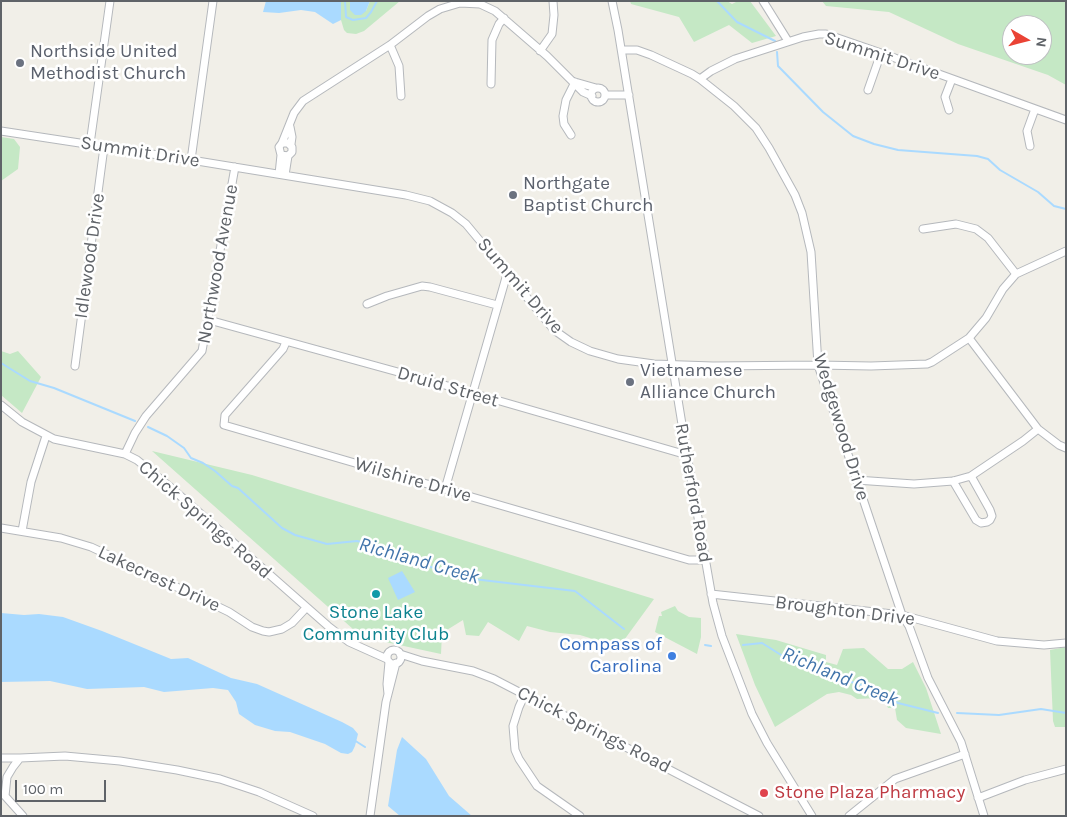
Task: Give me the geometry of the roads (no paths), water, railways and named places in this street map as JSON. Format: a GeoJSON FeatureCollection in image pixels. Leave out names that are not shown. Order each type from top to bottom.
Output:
{"type":"FeatureCollection","features":[{"type":"Feature","properties":{"kind":"street"},"geometry":{"type":"LineString","coordinates":[[90,144],[110,1]]}},
{"type":"Feature","properties":{"kind":"street"},"geometry":{"type":"LineString","coordinates":[[191,160],[213,1]]}},
{"type":"Feature","properties":{"kind":"street"},"geometry":{"type":"LineString","coordinates":[[540,51],[552,34],[553,1]]}},
{"type":"Feature","properties":{"kind":"street","name":"Rutherford Road"},"geometry":{"type":"LineString","coordinates":[[612,1],[622,50],[672,366],[711,594],[722,636],[752,714],[767,743],[812,816]]}},
{"type":"Feature","properties":{"kind":"street"},"geometry":{"type":"LineString","coordinates":[[763,1],[788,41]]}},
{"type":"Feature","properties":{"kind":"street"},"geometry":{"type":"LineString","coordinates":[[284,156],[278,150],[290,127],[294,113],[303,101],[390,45],[428,16],[440,9],[460,3],[471,2],[480,4],[495,11],[575,82],[583,92],[592,96],[596,101],[604,99],[605,95]]}},
{"type":"Feature","properties":{"kind":"street"},"geometry":{"type":"LineString","coordinates":[[491,84],[492,40],[498,24],[504,18]]}},
{"type":"Feature","properties":{"kind":"street","name":"Summit Drive"},"geometry":{"type":"LineString","coordinates":[[700,79],[727,62],[788,41],[826,34],[1066,120]]}},
{"type":"Feature","properties":{"kind":"street"},"geometry":{"type":"LineString","coordinates":[[390,45],[399,66],[400,96]]}},
{"type":"Feature","properties":{"kind":"street","name":"Wedgewood Drive"},"geometry":{"type":"LineString","coordinates":[[622,50],[637,50],[651,55],[700,79],[734,106],[756,128],[777,161],[795,195],[802,213],[811,252],[818,365],[902,616],[909,626],[928,678],[960,742],[984,816]]}},
{"type":"Feature","properties":{"kind":"street"},"geometry":{"type":"LineString","coordinates":[[868,90],[881,53]]}},
{"type":"Feature","properties":{"kind":"street"},"geometry":{"type":"LineString","coordinates":[[949,110],[945,97],[952,79]]}},
{"type":"Feature","properties":{"kind":"street"},"geometry":{"type":"LineString","coordinates":[[575,82],[602,89],[605,95]]}},
{"type":"Feature","properties":{"kind":"street"},"geometry":{"type":"LineString","coordinates":[[571,135],[564,124],[563,116],[566,100],[575,82]]}},
{"type":"Feature","properties":{"kind":"street"},"geometry":{"type":"LineString","coordinates":[[592,96],[592,92],[596,88]]}},
{"type":"Feature","properties":{"kind":"street"},"geometry":{"type":"LineString","coordinates":[[605,95],[629,95]]}},
{"type":"Feature","properties":{"kind":"street"},"geometry":{"type":"LineString","coordinates":[[1030,146],[1027,132],[1035,109]]}},
{"type":"Feature","properties":{"kind":"street"},"geometry":{"type":"LineString","coordinates":[[284,156],[292,152],[290,127]]}},
{"type":"Feature","properties":{"kind":"street","name":"Summit Drive"},"geometry":{"type":"LineString","coordinates":[[1,131],[235,167],[406,195],[430,201],[452,213],[466,224],[554,330],[580,346],[618,359],[672,366],[872,366],[927,364],[969,338],[986,318],[1002,289],[1016,274],[1066,250]]}},
{"type":"Feature","properties":{"kind":"street"},"geometry":{"type":"LineString","coordinates":[[282,143],[291,144]]}},
{"type":"Feature","properties":{"kind":"street","name":"Idlewood Drive"},"geometry":{"type":"LineString","coordinates":[[75,366],[104,146]]}},
{"type":"Feature","properties":{"kind":"street"},"geometry":{"type":"LineString","coordinates":[[282,175],[284,156]]}},
{"type":"Feature","properties":{"kind":"street","name":"Northwood Avenue"},"geometry":{"type":"LineString","coordinates":[[126,454],[146,416],[199,357],[204,344],[235,167]]}},
{"type":"Feature","properties":{"kind":"street"},"geometry":{"type":"LineString","coordinates":[[923,229],[956,224],[976,229],[988,238],[1016,274]]}},
{"type":"Feature","properties":{"kind":"street"},"geometry":{"type":"LineString","coordinates":[[445,489],[507,274]]}},
{"type":"Feature","properties":{"kind":"street"},"geometry":{"type":"LineString","coordinates":[[367,304],[386,296],[422,286],[430,286],[497,306]]}},
{"type":"Feature","properties":{"kind":"street","name":"Druid Street"},"geometry":{"type":"LineString","coordinates":[[209,320],[687,455]]}},
{"type":"Feature","properties":{"kind":"street"},"geometry":{"type":"LineString","coordinates":[[969,338],[1038,429],[1066,448]]}},
{"type":"Feature","properties":{"kind":"street","name":"Wilshire Drive"},"geometry":{"type":"LineString","coordinates":[[286,342],[225,415],[224,425],[689,560],[705,560]]}},
{"type":"Feature","properties":{"kind":"street","name":"Chick Springs Road"},"geometry":{"type":"LineString","coordinates":[[1,404],[22,422],[46,436],[72,444],[126,454],[137,460],[343,638],[392,660],[422,661]]}},
{"type":"Feature","properties":{"kind":"street"},"geometry":{"type":"LineString","coordinates":[[856,480],[914,484],[953,482],[971,476],[1038,429]]}},
{"type":"Feature","properties":{"kind":"street"},"geometry":{"type":"LineString","coordinates":[[22,531],[31,482],[46,436]]}},
{"type":"Feature","properties":{"kind":"street"},"geometry":{"type":"LineString","coordinates":[[953,482],[976,520],[981,523],[987,522],[992,516],[990,510],[971,476]]}},
{"type":"Feature","properties":{"kind":"street","name":"Lakecrest Drive"},"geometry":{"type":"LineString","coordinates":[[1,528],[61,538],[91,547],[229,612],[252,627],[262,631],[270,632],[292,624],[306,608]]}},
{"type":"Feature","properties":{"kind":"street","name":"Broughton Drive"},"geometry":{"type":"LineString","coordinates":[[711,594],[902,616],[997,641],[1044,645],[1066,643]]}},
{"type":"Feature","properties":{"kind":"street","name":"Chick Springs Road"},"geometry":{"type":"LineString","coordinates":[[392,660],[400,660],[400,654],[422,661],[473,671],[494,679],[759,816]]}},
{"type":"Feature","properties":{"kind":"street"},"geometry":{"type":"LineString","coordinates":[[370,816],[388,694],[387,684],[392,660]]}},
{"type":"Feature","properties":{"kind":"street"},"geometry":{"type":"LineString","coordinates":[[525,694],[513,726],[515,750],[519,759],[537,786],[580,816]]}},
{"type":"Feature","properties":{"kind":"street"},"geometry":{"type":"LineString","coordinates":[[849,816],[895,779],[964,754]]}},
{"type":"Feature","properties":{"kind":"street"},"geometry":{"type":"LineString","coordinates":[[1,758],[43,756],[90,757],[178,770],[259,792],[313,816]]}},
{"type":"Feature","properties":{"kind":"street"},"geometry":{"type":"LineString","coordinates":[[20,758],[12,767],[7,777],[3,794],[23,816]]}},
{"type":"Feature","properties":{"kind":"street"},"geometry":{"type":"LineString","coordinates":[[978,798],[1026,780],[1066,769]]}},
{"type":"Feature","properties":{"kind":"water"},"geometry":{"type":"Polygon","coordinates":[[[266,1],[341,1],[341,20],[333,24],[315,12],[301,10],[279,13],[263,12],[266,1]]]}},
{"type":"Feature","properties":{"kind":"water"},"geometry":{"type":"Polygon","coordinates":[[[350,1],[370,1],[366,11],[361,15],[355,15],[350,10],[350,1]]]}},
{"type":"Feature","properties":{"kind":"water"},"geometry":{"type":"Polygon","coordinates":[[[402,571],[415,592],[398,600],[388,578],[402,571]]]}},
{"type":"Feature","properties":{"kind":"water"},"geometry":{"type":"Polygon","coordinates":[[[1,613],[63,617],[171,659],[188,658],[231,678],[257,684],[342,722],[353,728],[358,734],[355,746],[352,752],[348,754],[341,753],[325,744],[290,732],[275,731],[255,725],[239,714],[236,702],[228,690],[213,688],[164,692],[144,687],[87,689],[50,681],[1,682],[1,613]]]}},
{"type":"Feature","properties":{"kind":"water"},"geometry":{"type":"Polygon","coordinates":[[[402,737],[426,759],[449,796],[472,816],[400,816],[388,806],[397,750],[402,737]]]}},
{"type":"Feature","properties":{"kind":"waterway"},"geometry":{"type":"LineString","coordinates":[[345,1],[346,17],[353,20],[366,18],[377,1]]}},
{"type":"Feature","properties":{"kind":"waterway"},"geometry":{"type":"LineString","coordinates":[[717,1],[737,22],[775,41]]}},
{"type":"Feature","properties":{"kind":"waterway"},"geometry":{"type":"LineString","coordinates":[[777,52],[778,66],[823,112],[853,136],[898,150],[977,156],[988,159],[1000,170],[1038,192],[1054,206],[1066,209]]}},
{"type":"Feature","properties":{"kind":"waterway","name":"Richland Creek"},"geometry":{"type":"LineString","coordinates":[[1,363],[30,381],[54,388],[135,421]]}},
{"type":"Feature","properties":{"kind":"waterway","name":"Richland Creek"},"geometry":{"type":"LineString","coordinates":[[148,427],[167,436],[184,448],[191,458],[203,463],[232,486],[238,488],[282,528],[295,535],[327,544],[357,541],[369,544],[392,551],[406,559],[465,578],[575,591],[624,629]]}},
{"type":"Feature","properties":{"kind":"waterway","name":"Richland Creek"},"geometry":{"type":"LineString","coordinates":[[743,645],[762,643],[789,660],[826,675],[862,685],[898,703],[938,713]]}},
{"type":"Feature","properties":{"kind":"waterway","name":"Richland Creek"},"geometry":{"type":"LineString","coordinates":[[705,645],[711,646]]}},
{"type":"Feature","properties":{"kind":"waterway","name":"Richland Creek"},"geometry":{"type":"LineString","coordinates":[[957,713],[999,715],[1041,709],[1066,713]]}},
{"type":"Feature","properties":{"kind":"waterway"},"geometry":{"type":"LineString","coordinates":[[354,740],[365,747]]}},
{"type":"Feature","properties":{"kind":"place","name":"Northside United Methodist Church"},"geometry":{"type":"Point","coordinates":[20,63]}},
{"type":"Feature","properties":{"kind":"place","name":"Northgate Baptist Church"},"geometry":{"type":"Point","coordinates":[513,195]}},
{"type":"Feature","properties":{"kind":"place","name":"Vietnamese Alliance Church"},"geometry":{"type":"Point","coordinates":[630,382]}},
{"type":"Feature","properties":{"kind":"place","name":"Stone Lake Community Club"},"geometry":{"type":"Point","coordinates":[376,594]}},
{"type":"Feature","properties":{"kind":"place","name":"Compass of Carolina"},"geometry":{"type":"Point","coordinates":[672,656]}},
{"type":"Feature","properties":{"kind":"place","name":"Stone Plaza Pharmacy"},"geometry":{"type":"Point","coordinates":[764,793]}}]}
